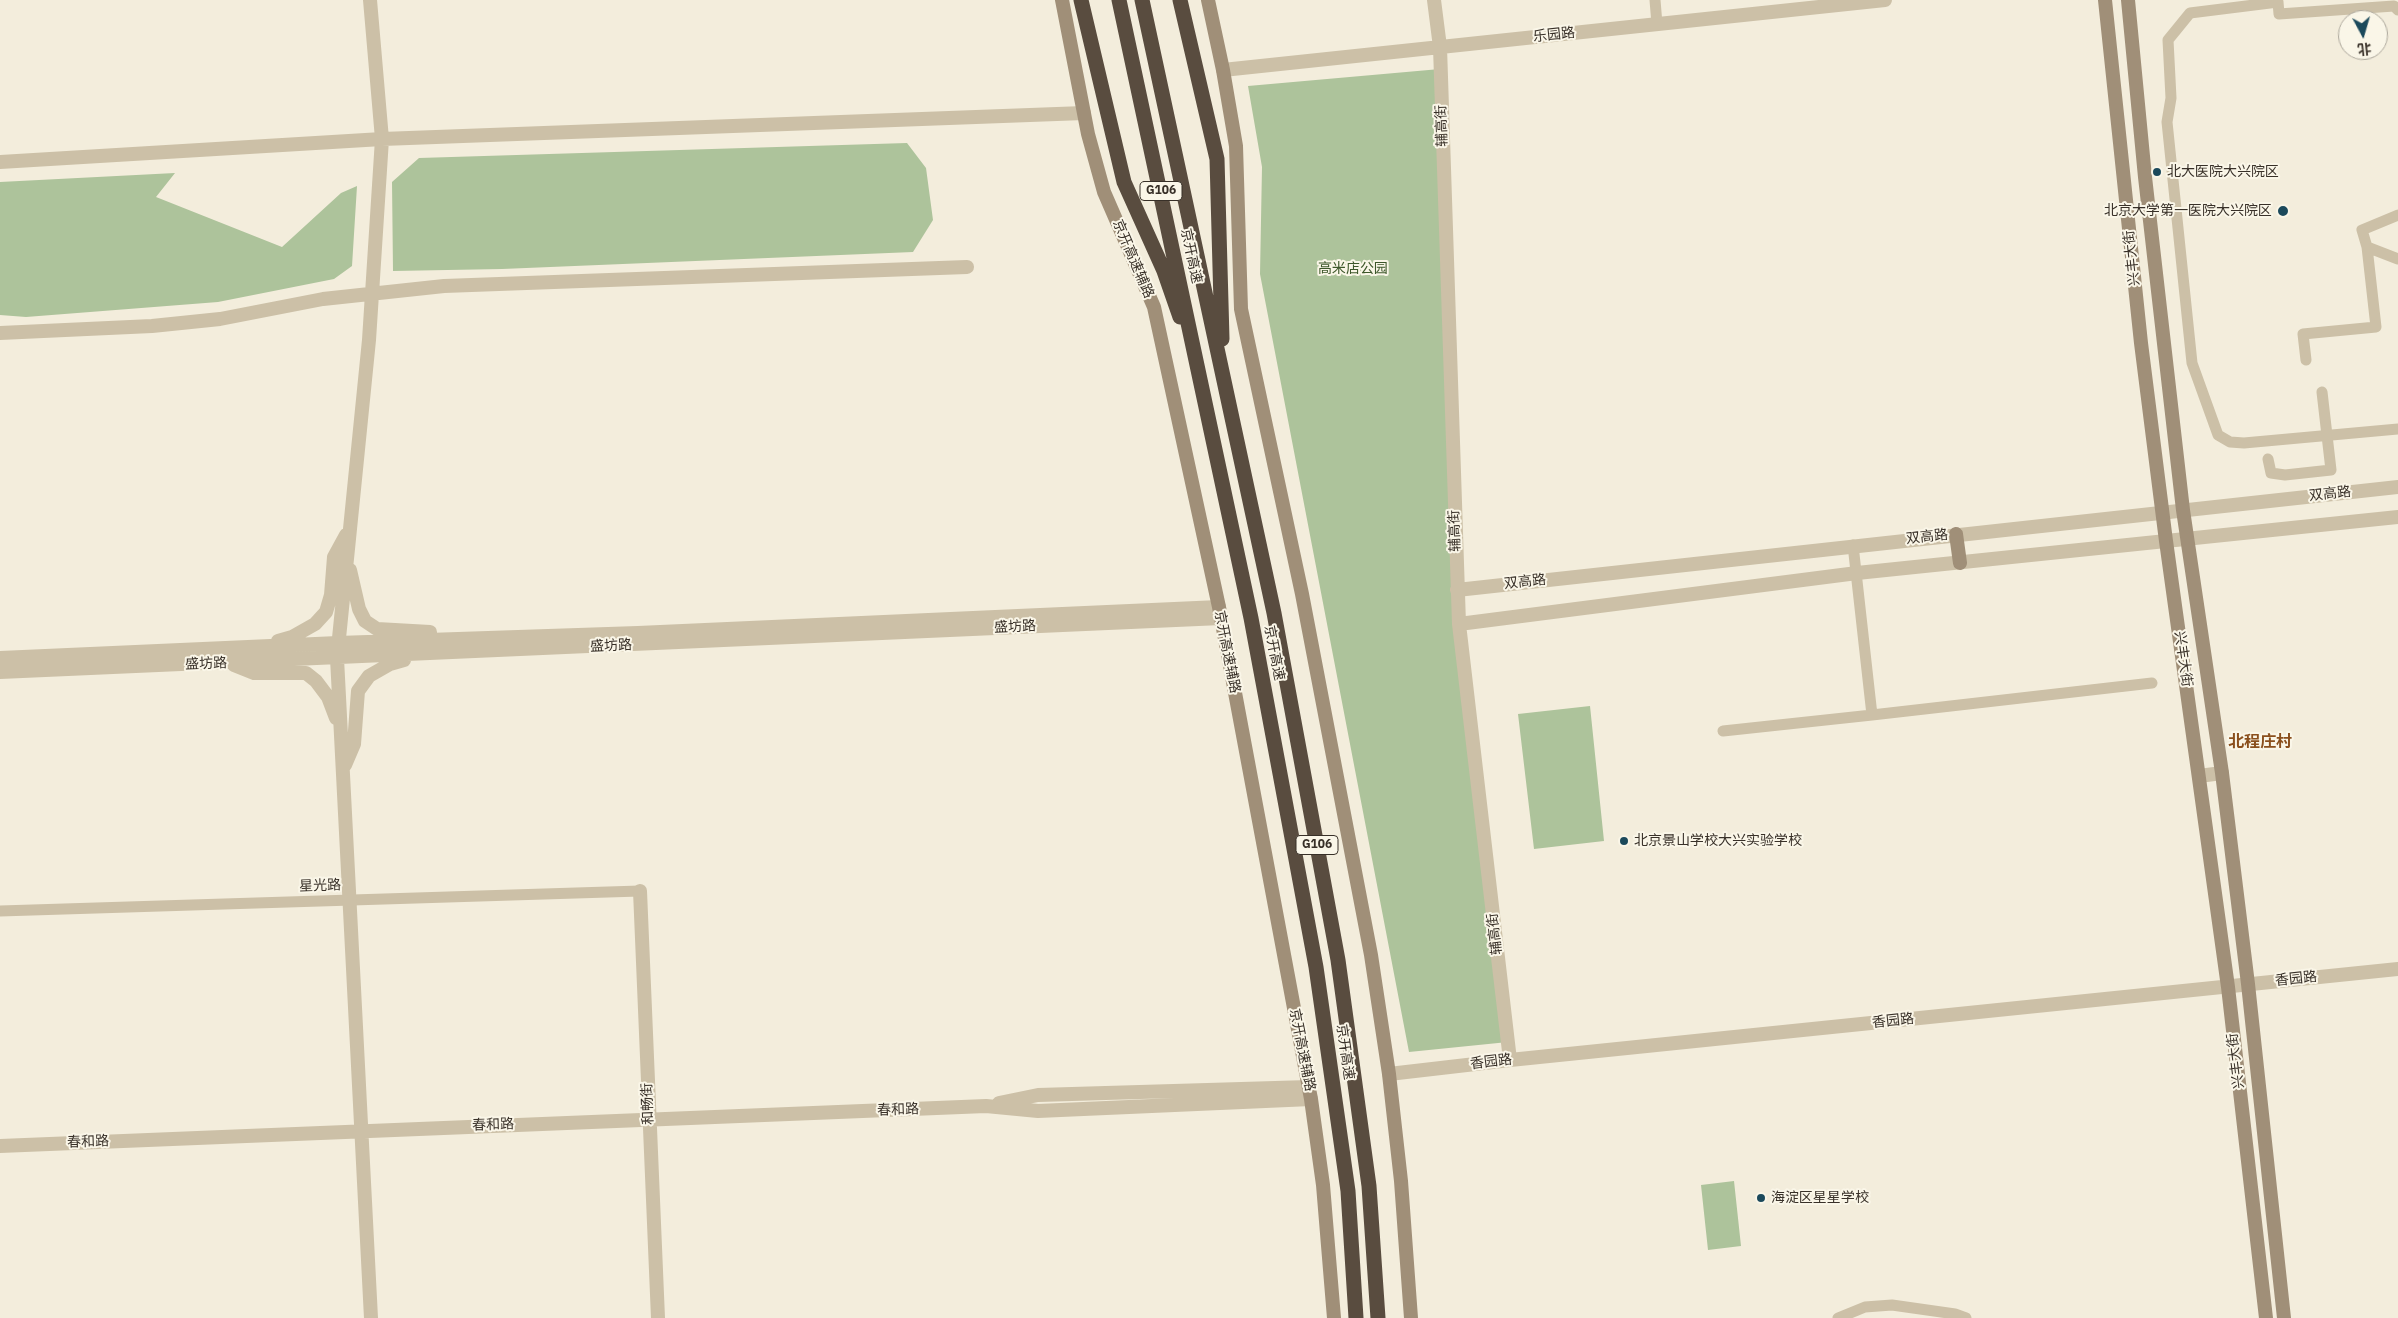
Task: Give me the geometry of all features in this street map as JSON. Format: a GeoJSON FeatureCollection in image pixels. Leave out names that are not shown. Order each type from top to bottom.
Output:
{"type":"FeatureCollection","features":[{"type":"Feature","properties":{"kind":"highway"},"geometry":{"type":"LineString","coordinates":[[1081,0],[1124,182],[1164,271],[1202,382]]}},
{"type":"Feature","properties":{"kind":"highway","name":"京开高速"},"geometry":{"type":"LineString","coordinates":[[1119,0],[1251,618],[1316,967],[1348,1191],[1356,1318]]}},
{"type":"Feature","properties":{"kind":"highway","name":"京开高速"},"geometry":{"type":"LineString","coordinates":[[1142,0],[1274,613],[1338,960],[1369,1186],[1378,1318]]}},
{"type":"Feature","properties":{"kind":"highway"},"geometry":{"type":"LineString","coordinates":[[1180,0],[1217,159],[1223,378]]}},
{"type":"Feature","properties":{"kind":"main road","name":"京开高速辅路"},"geometry":{"type":"LineString","coordinates":[[1062,0],[1084,113],[1104,192],[1154,307],[1220,613],[1310,1093],[1324,1185],[1334,1318]]}},
{"type":"Feature","properties":{"kind":"main road"},"geometry":{"type":"LineString","coordinates":[[1208,0],[1223,70],[1236,146],[1241,308],[1302,594],[1371,955],[1389,1074],[1401,1181],[1411,1318]]}},
{"type":"Feature","properties":{"kind":"main road","name":"兴丰大街"},"geometry":{"type":"LineString","coordinates":[[2105,0],[2141,343],[2166,541],[2228,987],[2266,1318]]}},
{"type":"Feature","properties":{"kind":"main road","name":"兴丰大街"},"geometry":{"type":"LineString","coordinates":[[2128,0],[2145,177],[2186,539],[2222,773],[2248,984],[2284,1318]]}},
{"type":"Feature","properties":{"kind":"main road"},"geometry":{"type":"LineString","coordinates":[[1956,534],[1960,563]]}},
{"type":"Feature","properties":{"kind":"street"},"geometry":{"type":"LineString","coordinates":[[370,0],[382,139],[372,293],[337,658],[363,1130],[371,1318]]}},
{"type":"Feature","properties":{"kind":"street","name":"辅高街"},"geometry":{"type":"LineString","coordinates":[[1434,0],[1440,47],[1459,624],[1510,1060]]}},
{"type":"Feature","properties":{"kind":"street"},"geometry":{"type":"LineString","coordinates":[[1654,0],[1657,24]]}},
{"type":"Feature","properties":{"kind":"street","name":"乐园路"},"geometry":{"type":"LineString","coordinates":[[1223,70],[1885,0]]}},
{"type":"Feature","properties":{"kind":"street"},"geometry":{"type":"LineString","coordinates":[[2398,10],[2394,6],[2279,14],[2278,2],[2190,13],[2168,40],[2171,98],[2167,122],[2192,363],[2218,435],[2230,442],[2244,443],[2398,429]]}},
{"type":"Feature","properties":{"kind":"street"},"geometry":{"type":"LineString","coordinates":[[0,162],[382,139],[1084,113]]}},
{"type":"Feature","properties":{"kind":"street"},"geometry":{"type":"LineString","coordinates":[[2306,360],[2303,334],[2376,327],[2367,247],[2362,230],[2398,215]]}},
{"type":"Feature","properties":{"kind":"street"},"geometry":{"type":"LineString","coordinates":[[2367,247],[2398,259]]}},
{"type":"Feature","properties":{"kind":"street"},"geometry":{"type":"LineString","coordinates":[[0,333],[152,326],[220,319],[372,293],[444,286],[967,267]]}},
{"type":"Feature","properties":{"kind":"street"},"geometry":{"type":"LineString","coordinates":[[2268,459],[2271,473],[2285,475],[2331,470],[2322,392]]}},
{"type":"Feature","properties":{"kind":"street","name":"双高路"},"geometry":{"type":"LineString","coordinates":[[1457,590],[1853,545],[2398,487]]}},
{"type":"Feature","properties":{"kind":"street","name":"双高路"},"geometry":{"type":"LineString","coordinates":[[1459,624],[1858,574],[2398,518]]}},
{"type":"Feature","properties":{"kind":"street"},"geometry":{"type":"LineString","coordinates":[[259,646],[292,638],[315,624],[326,612],[331,595],[334,557],[350,528]]}},
{"type":"Feature","properties":{"kind":"street"},"geometry":{"type":"LineString","coordinates":[[1853,545],[1858,574],[1872,715]]}},
{"type":"Feature","properties":{"kind":"street"},"geometry":{"type":"LineString","coordinates":[[347,554],[354,592],[365,621],[376,628],[427,631],[463,639]]}},
{"type":"Feature","properties":{"kind":"street","name":"盛坊路"},"geometry":{"type":"LineString","coordinates":[[0,658],[338,643],[1220,613]]}},
{"type":"Feature","properties":{"kind":"street","name":"盛坊路"},"geometry":{"type":"LineString","coordinates":[[0,672],[426,654],[1220,613]]}},
{"type":"Feature","properties":{"kind":"street"},"geometry":{"type":"LineString","coordinates":[[343,770],[354,744],[358,691],[369,676],[390,664],[426,654]]}},
{"type":"Feature","properties":{"kind":"street"},"geometry":{"type":"LineString","coordinates":[[226,663],[254,673],[306,674],[316,680],[328,697],[341,736]]}},
{"type":"Feature","properties":{"kind":"street"},"geometry":{"type":"LineString","coordinates":[[1723,731],[2152,682]]}},
{"type":"Feature","properties":{"kind":"street"},"geometry":{"type":"LineString","coordinates":[[2199,776],[2222,773]]}},
{"type":"Feature","properties":{"kind":"street","name":"星光路"},"geometry":{"type":"LineString","coordinates":[[0,911],[640,891]]}},
{"type":"Feature","properties":{"kind":"street","name":"和畅街"},"geometry":{"type":"LineString","coordinates":[[640,891],[648,1119],[658,1318]]}},
{"type":"Feature","properties":{"kind":"street","name":"香园路"},"geometry":{"type":"LineString","coordinates":[[1389,1074],[2398,969]]}},
{"type":"Feature","properties":{"kind":"street","name":"春和路"},"geometry":{"type":"LineString","coordinates":[[0,1146],[986,1106],[1038,1095],[1310,1093]]}},
{"type":"Feature","properties":{"kind":"street"},"geometry":{"type":"LineString","coordinates":[[1838,1318],[1865,1307],[1892,1305],[1955,1314],[1966,1318]]}},
{"type":"Feature","properties":{"kind":"green space","name":"高米店公园"},"geometry":{"type":"Polygon","coordinates":[[[1440,69],[1456,546],[1508,1042],[1409,1052],[1260,274],[1262,167],[1248,86],[1440,69]]]}},
{"type":"Feature","properties":{"kind":"green space"},"geometry":{"type":"Polygon","coordinates":[[[907,143],[926,168],[933,220],[913,252],[502,269],[393,271],[392,182],[419,158],[907,143]]]}},
{"type":"Feature","properties":{"kind":"green space"},"geometry":{"type":"Polygon","coordinates":[[[175,173],[156,197],[282,247],[341,193],[357,186],[352,266],[334,279],[218,302],[26,317],[0,315],[0,182],[175,173]]]}},
{"type":"Feature","properties":{"kind":"green space"},"geometry":{"type":"Polygon","coordinates":[[[1590,706],[1604,841],[1534,849],[1518,714],[1590,706]]]}},
{"type":"Feature","properties":{"kind":"green space"},"geometry":{"type":"Polygon","coordinates":[[[1734,1181],[1741,1246],[1708,1250],[1701,1185],[1734,1181]]]}},
{"type":"Feature","properties":{"kind":"place","name":"北大医院大兴院区"},"geometry":{"type":"Point","coordinates":[2157,172]}},
{"type":"Feature","properties":{"kind":"place","name":"北京大学第一医院大兴院区"},"geometry":{"type":"Point","coordinates":[2283,211]}},
{"type":"Feature","properties":{"kind":"place","name":"北京景山学校大兴实验学校"},"geometry":{"type":"Point","coordinates":[1624,841]}},
{"type":"Feature","properties":{"kind":"place","name":"海淀区星星学校"},"geometry":{"type":"Point","coordinates":[1761,1198]}},
{"type":"Feature","properties":{"kind":"district","name":"北程庄村"},"geometry":{"type":"Point","coordinates":[2260,742]}}]}
